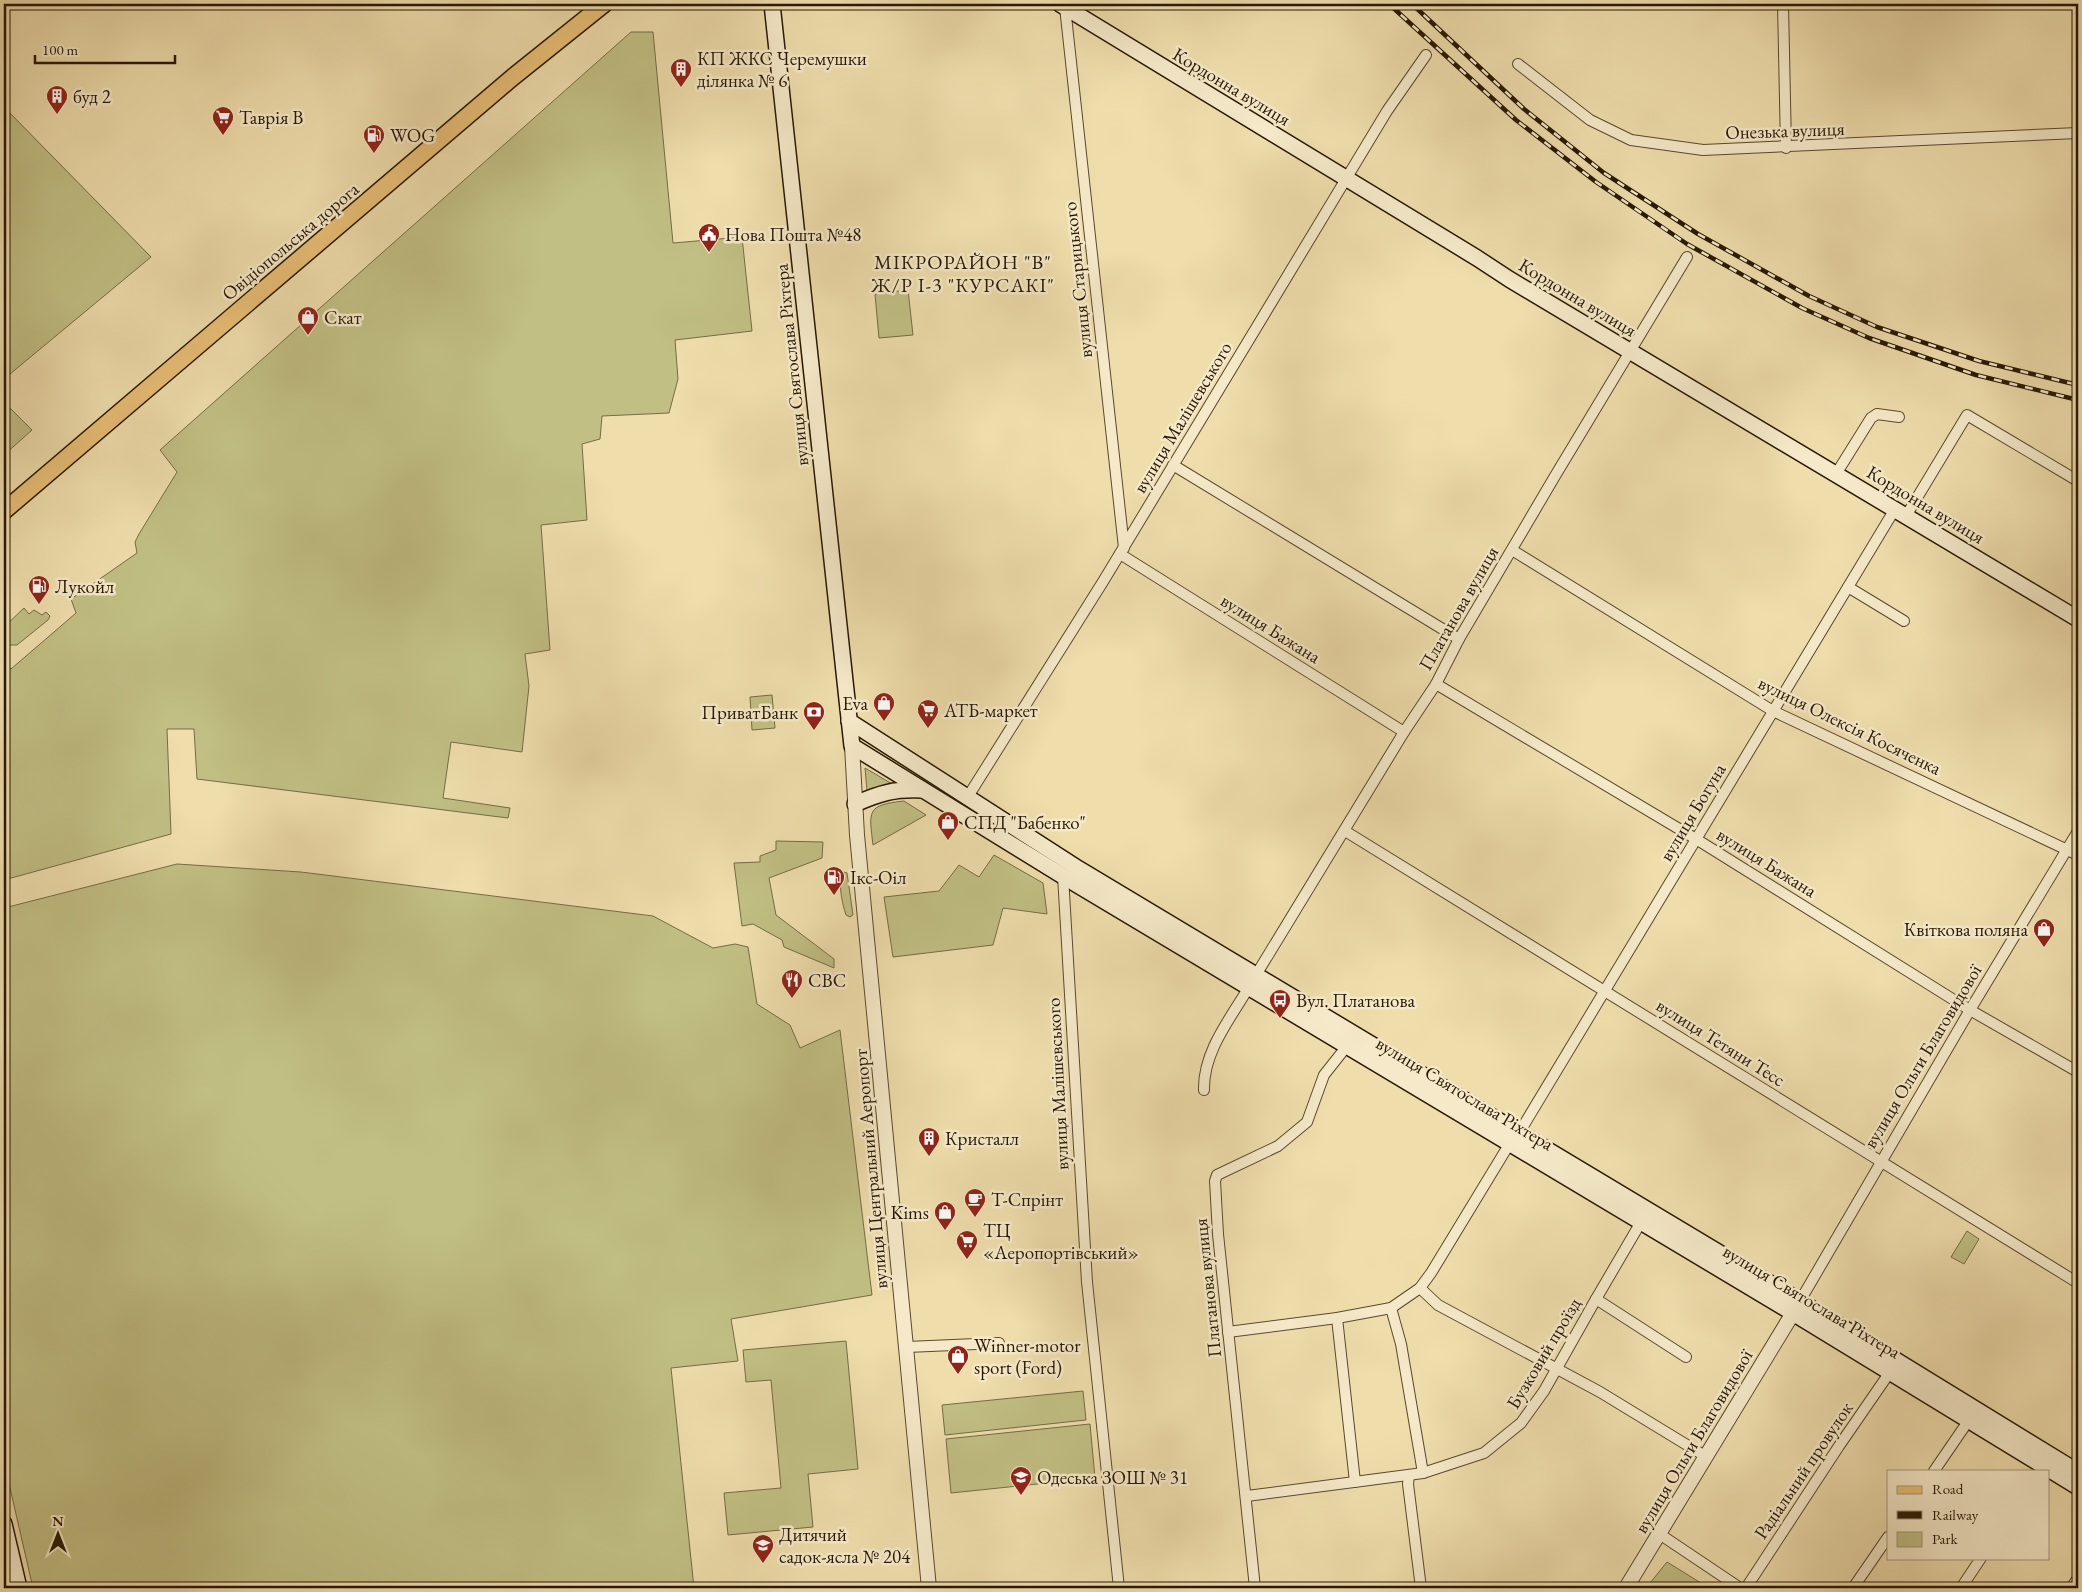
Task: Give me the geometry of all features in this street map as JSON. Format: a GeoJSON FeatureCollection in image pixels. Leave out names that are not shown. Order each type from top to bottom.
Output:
{"type":"FeatureCollection","features":[{"type":"Feature","properties":{"kind":"main road","name":"Овідіопольська дорога"},"geometry":{"type":"LineString","coordinates":[[4,511],[506,83],[604,4]]}},
{"type":"Feature","properties":{"kind":"main road","name":"вулиця Святослава Ріхтера"},"geometry":{"type":"LineString","coordinates":[[772,4],[852,746],[1063,876],[1253,981],[1347,1046],[1514,1138],[1641,1222],[1796,1307],[1890,1372],[2043,1468]]}},
{"type":"Feature","properties":{"kind":"main road","name":"Кордонна вулиця"},"geometry":{"type":"LineString","coordinates":[[1063,6],[1509,279],[2078,619]]}},
{"type":"Feature","properties":{"kind":"main road","name":"вулиця Святослава Ріхтера"},"geometry":{"type":"LineString","coordinates":[[849,721],[1253,981],[1796,1307],[2078,1472]]}},
{"type":"Feature","properties":{"kind":"main road"},"geometry":{"type":"LineString","coordinates":[[855,804],[882,792],[899,789],[921,790]]}},
{"type":"Feature","properties":{"kind":"main road","name":"вулиця Святослава Ріхтера"},"geometry":{"type":"LineString","coordinates":[[2050,1472],[2078,1487]]}},
{"type":"Feature","properties":{"kind":"main road"},"geometry":{"type":"LineString","coordinates":[[4,1524],[19,1588]]}},
{"type":"Feature","properties":{"kind":"street"},"geometry":{"type":"LineString","coordinates":[[1783,4],[1786,148]]}},
{"type":"Feature","properties":{"kind":"street","name":"вулиця Старицького"},"geometry":{"type":"LineString","coordinates":[[1063,6],[1122,551]]}},
{"type":"Feature","properties":{"kind":"street","name":"вулиця Малішевського"},"geometry":{"type":"LineString","coordinates":[[968,798],[1122,551],[1387,111],[1426,55]]}},
{"type":"Feature","properties":{"kind":"street","name":"Онезька вулиця"},"geometry":{"type":"LineString","coordinates":[[1518,64],[1590,120],[1631,140],[1702,150],[1786,148],[2078,133]]}},
{"type":"Feature","properties":{"kind":"street","name":"Платанова вулиця"},"geometry":{"type":"LineString","coordinates":[[1204,1090],[1204,1074],[1210,1055],[1404,732],[1436,684],[1459,639],[1687,256]]}},
{"type":"Feature","properties":{"kind":"street"},"geometry":{"type":"LineString","coordinates":[[1836,474],[1871,418],[1878,414],[1899,417]]}},
{"type":"Feature","properties":{"kind":"street","name":"вулиця Богуна"},"geometry":{"type":"LineString","coordinates":[[1420,1288],[1604,991],[1848,587],[1967,415],[2078,481]]}},
{"type":"Feature","properties":{"kind":"street"},"geometry":{"type":"LineString","coordinates":[[1173,465],[1459,639]]}},
{"type":"Feature","properties":{"kind":"street","name":"вулиця Олексія Косяченка"},"geometry":{"type":"LineString","coordinates":[[1512,550],[1773,711],[2068,848],[2078,855]]}},
{"type":"Feature","properties":{"kind":"street","name":"вулиця Бажана"},"geometry":{"type":"LineString","coordinates":[[1122,551],[1404,732]]}},
{"type":"Feature","properties":{"kind":"street"},"geometry":{"type":"LineString","coordinates":[[1848,587],[1904,621]]}},
{"type":"Feature","properties":{"kind":"street","name":"вулиця Бажана"},"geometry":{"type":"LineString","coordinates":[[1436,684],[1696,839],[1970,1010],[2078,1072]]}},
{"type":"Feature","properties":{"kind":"street","name":"вулиця Центральний Аеропорт"},"geometry":{"type":"LineString","coordinates":[[852,746],[855,804],[929,1588]]}},
{"type":"Feature","properties":{"kind":"street","name":"вулиця Тетяни Тесс"},"geometry":{"type":"LineString","coordinates":[[1345,831],[2078,1283]]}},
{"type":"Feature","properties":{"kind":"street","name":"вулиця Ольги Благовидової"},"geometry":{"type":"LineString","coordinates":[[1626,1588],[1796,1307],[1970,1010],[2078,831]]}},
{"type":"Feature","properties":{"kind":"street","name":"вулиця Малішевського"},"geometry":{"type":"LineString","coordinates":[[1063,876],[1087,1282],[1119,1588]]}},
{"type":"Feature","properties":{"kind":"street","name":"Платанова вулиця"},"geometry":{"type":"LineString","coordinates":[[1255,1588],[1247,1496],[1218,1234],[1215,1181],[1217,1175],[1278,1146],[1307,1122],[1324,1075],[1347,1046]]}},
{"type":"Feature","properties":{"kind":"street"},"geometry":{"type":"LineString","coordinates":[[1596,1299],[1641,1222]]}},
{"type":"Feature","properties":{"kind":"street"},"geometry":{"type":"LineString","coordinates":[[1228,1332],[1337,1318],[1391,1308],[1420,1288],[1438,1305],[1556,1368],[1651,1422],[1705,1456]]}},
{"type":"Feature","properties":{"kind":"street","name":"Бузковий проїзд"},"geometry":{"type":"LineString","coordinates":[[1247,1496],[1423,1473],[1484,1453],[1522,1423],[1596,1299],[1686,1357]]}},
{"type":"Feature","properties":{"kind":"street"},"geometry":{"type":"LineString","coordinates":[[1391,1308],[1401,1344],[1423,1473]]}},
{"type":"Feature","properties":{"kind":"street"},"geometry":{"type":"LineString","coordinates":[[1337,1318],[1355,1482]]}},
{"type":"Feature","properties":{"kind":"street"},"geometry":{"type":"LineString","coordinates":[[907,1347],[999,1343]]}},
{"type":"Feature","properties":{"kind":"street","name":"Радіальний провулок"},"geometry":{"type":"LineString","coordinates":[[1746,1588],[1890,1372]]}},
{"type":"Feature","properties":{"kind":"street"},"geometry":{"type":"LineString","coordinates":[[1935,1470],[1969,1420]]}},
{"type":"Feature","properties":{"kind":"street"},"geometry":{"type":"LineString","coordinates":[[1410,1475],[1408,1484],[1421,1588]]}},
{"type":"Feature","properties":{"kind":"street"},"geometry":{"type":"LineString","coordinates":[[1658,1533],[1740,1588]]}},
{"type":"Feature","properties":{"kind":"street"},"geometry":{"type":"LineString","coordinates":[[1853,1588],[1887,1538]]}},
{"type":"Feature","properties":{"kind":"street"},"geometry":{"type":"LineString","coordinates":[[1961,1588],[1980,1560]]}},
{"type":"Feature","properties":{"kind":"street"},"geometry":{"type":"LineString","coordinates":[[2071,1588],[2078,1578]]}},
{"type":"Feature","properties":{"kind":"green space"},"geometry":{"type":"Polygon","coordinates":[[[631,32],[653,32],[673,243],[742,237],[752,331],[675,340],[678,379],[669,413],[602,416],[600,439],[582,444],[587,520],[541,525],[550,650],[525,654],[529,686],[522,752],[451,742],[443,798],[510,808],[508,818],[197,779],[194,729],[167,729],[171,834],[4,880],[4,662],[11,669],[76,613],[71,599],[137,553],[135,542],[177,472],[160,450],[631,32]]]}},
{"type":"Feature","properties":{"kind":"green space"},"geometry":{"type":"Polygon","coordinates":[[[4,107],[151,257],[4,379],[4,107]]]}},
{"type":"Feature","properties":{"kind":"green space"},"geometry":{"type":"Polygon","coordinates":[[[908,290],[913,335],[879,338],[875,294],[908,290]]]}},
{"type":"Feature","properties":{"kind":"green space"},"geometry":{"type":"Polygon","coordinates":[[[4,402],[32,430],[4,455],[4,402]]]}},
{"type":"Feature","properties":{"kind":"green space"},"geometry":{"type":"Polygon","coordinates":[[[24,608],[29,614],[34,610],[42,615],[46,612],[50,616],[48,620],[17,645],[4,645],[4,627],[24,608]]]}},
{"type":"Feature","properties":{"kind":"green space"},"geometry":{"type":"Polygon","coordinates":[[[772,695],[775,728],[752,730],[750,697],[772,695]]]}},
{"type":"Feature","properties":{"kind":"green space"},"geometry":{"type":"Polygon","coordinates":[[[865,768],[894,785],[867,791],[865,768]]]}},
{"type":"Feature","properties":{"kind":"green space"},"geometry":{"type":"Polygon","coordinates":[[[904,801],[926,815],[873,845],[871,817],[873,812],[876,808],[883,805],[904,801]]]}},
{"type":"Feature","properties":{"kind":"green space"},"geometry":{"type":"Polygon","coordinates":[[[776,841],[823,842],[822,858],[769,878],[776,915],[834,959],[834,968],[784,947],[782,940],[753,924],[742,926],[734,863],[760,862],[760,856],[776,850],[776,841]]]}},
{"type":"Feature","properties":{"kind":"green space"},"geometry":{"type":"Polygon","coordinates":[[[994,855],[1043,883],[1047,914],[1003,908],[993,945],[893,957],[884,897],[939,891],[959,865],[979,877],[994,855]]]}},
{"type":"Feature","properties":{"kind":"green space"},"geometry":{"type":"Polygon","coordinates":[[[177,864],[301,872],[653,916],[713,948],[735,944],[748,947],[757,1004],[790,1025],[800,1048],[840,1030],[872,1295],[731,1319],[738,1361],[671,1368],[694,1588],[33,1588],[4,1462],[4,908],[177,864]]]}},
{"type":"Feature","properties":{"kind":"green space"},"geometry":{"type":"Polygon","coordinates":[[[847,873],[853,915],[850,917],[846,915],[841,895],[841,874],[847,873]]]}},
{"type":"Feature","properties":{"kind":"green space"},"geometry":{"type":"Polygon","coordinates":[[[1967,1231],[1979,1239],[1964,1264],[1951,1257],[1967,1231]]]}},
{"type":"Feature","properties":{"kind":"green space"},"geometry":{"type":"Polygon","coordinates":[[[846,1341],[858,1469],[808,1474],[813,1527],[728,1535],[724,1493],[781,1488],[771,1380],[746,1382],[743,1350],[846,1341]]]}},
{"type":"Feature","properties":{"kind":"green space"},"geometry":{"type":"Polygon","coordinates":[[[1083,1391],[1086,1420],[945,1435],[942,1405],[1083,1391]]]}},
{"type":"Feature","properties":{"kind":"green space"},"geometry":{"type":"Polygon","coordinates":[[[1090,1424],[1095,1478],[951,1493],[946,1439],[1090,1424]]]}},
{"type":"Feature","properties":{"kind":"green space"},"geometry":{"type":"Polygon","coordinates":[[[1667,1562],[1709,1588],[1646,1588],[1667,1562]]]}},
{"type":"Feature","properties":{"kind":"railway"},"geometry":{"type":"LineString","coordinates":[[1389,4],[1516,120],[1596,182],[1687,244],[1802,308],[1869,338],[1976,375],[2078,400]]}},
{"type":"Feature","properties":{"kind":"railway"},"geometry":{"type":"LineString","coordinates":[[1412,4],[1524,109],[1604,173],[1698,234],[1809,296],[1877,327],[1979,361],[2078,385]]}},
{"type":"Feature","properties":{"kind":"place","name":"КП ЖКС Черемушки ділянка № 6"},"geometry":{"type":"Point","coordinates":[681,88]}},
{"type":"Feature","properties":{"kind":"place","name":"буд 2"},"geometry":{"type":"Point","coordinates":[57,115]}},
{"type":"Feature","properties":{"kind":"place","name":"Таврія В"},"geometry":{"type":"Point","coordinates":[223,136]}},
{"type":"Feature","properties":{"kind":"place","name":"WOG"},"geometry":{"type":"Point","coordinates":[374,154]}},
{"type":"Feature","properties":{"kind":"place","name":"Нова Пошта №48"},"geometry":{"type":"Point","coordinates":[709,253]}},
{"type":"Feature","properties":{"kind":"place","name":"Скат"},"geometry":{"type":"Point","coordinates":[308,336]}},
{"type":"Feature","properties":{"kind":"place","name":"Лукойл"},"geometry":{"type":"Point","coordinates":[39,605]}},
{"type":"Feature","properties":{"kind":"place","name":"Eva"},"geometry":{"type":"Point","coordinates":[884,722]}},
{"type":"Feature","properties":{"kind":"place","name":"АТБ-маркет"},"geometry":{"type":"Point","coordinates":[928,729]}},
{"type":"Feature","properties":{"kind":"place","name":"ПриватБанк"},"geometry":{"type":"Point","coordinates":[814,731]}},
{"type":"Feature","properties":{"kind":"place","name":"СПД \"Бабенко\""},"geometry":{"type":"Point","coordinates":[948,841]}},
{"type":"Feature","properties":{"kind":"place","name":"Ікс-Оіл"},"geometry":{"type":"Point","coordinates":[834,896]}},
{"type":"Feature","properties":{"kind":"place","name":"Квіткова поляна"},"geometry":{"type":"Point","coordinates":[2044,948]}},
{"type":"Feature","properties":{"kind":"place","name":"СВС"},"geometry":{"type":"Point","coordinates":[792,999]}},
{"type":"Feature","properties":{"kind":"place","name":"Вул. Платанова"},"geometry":{"type":"Point","coordinates":[1280,1019]}},
{"type":"Feature","properties":{"kind":"place","name":"Кристалл"},"geometry":{"type":"Point","coordinates":[929,1157]}},
{"type":"Feature","properties":{"kind":"place","name":"Т-Спрінт"},"geometry":{"type":"Point","coordinates":[975,1218]}},
{"type":"Feature","properties":{"kind":"place","name":"Kims"},"geometry":{"type":"Point","coordinates":[945,1231]}},
{"type":"Feature","properties":{"kind":"place","name":"ТЦ «Аеропортівський»"},"geometry":{"type":"Point","coordinates":[967,1260]}},
{"type":"Feature","properties":{"kind":"place","name":"Winner-motor sport (Ford)"},"geometry":{"type":"Point","coordinates":[958,1375]}},
{"type":"Feature","properties":{"kind":"place","name":"Одеська ЗОШ № 31"},"geometry":{"type":"Point","coordinates":[1021,1496]}},
{"type":"Feature","properties":{"kind":"place","name":"Дитячий садок-ясла № 204"},"geometry":{"type":"Point","coordinates":[763,1564]}},
{"type":"Feature","properties":{"kind":"district","name":"МІКРОРАЙОН \"В\" Ж/Р I-3 \"КУРСАКІ\""},"geometry":{"type":"Point","coordinates":[963,274]}}]}
